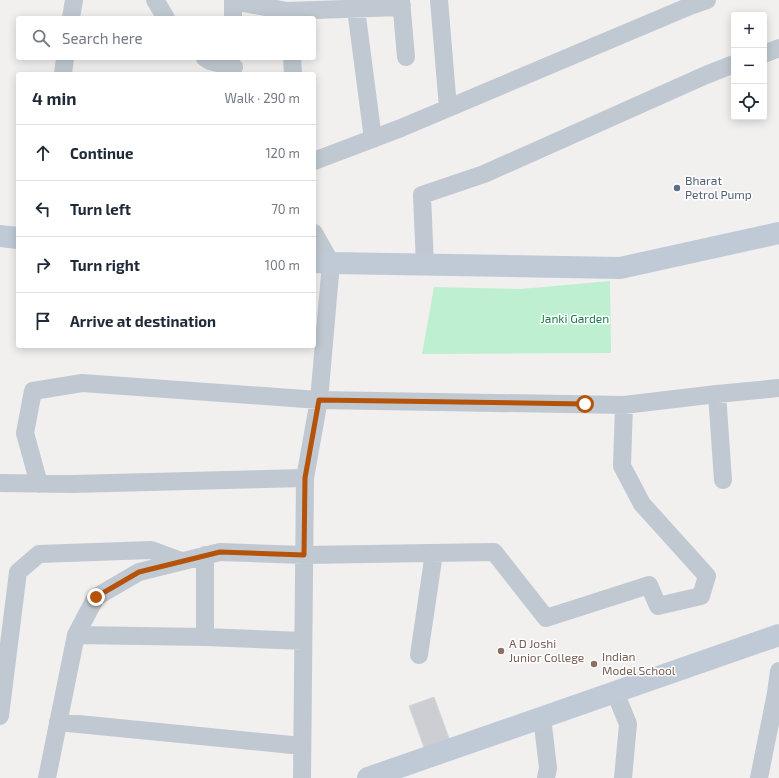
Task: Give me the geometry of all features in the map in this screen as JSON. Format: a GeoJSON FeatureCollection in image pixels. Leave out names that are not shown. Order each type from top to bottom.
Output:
{"type":"FeatureCollection","features":[{"type":"Feature","properties":{"kind":"street"},"geometry":{"type":"LineString","coordinates":[[71,16],[74,0]]}},
{"type":"Feature","properties":{"kind":"street"},"geometry":{"type":"LineString","coordinates":[[155,0],[165,16]]}},
{"type":"Feature","properties":{"kind":"street"},"geometry":{"type":"LineString","coordinates":[[439,0],[448,108]]}},
{"type":"Feature","properties":{"kind":"street"},"geometry":{"type":"LineString","coordinates":[[316,160],[373,139],[448,108],[689,3],[707,0]]}},
{"type":"Feature","properties":{"kind":"street"},"geometry":{"type":"LineString","coordinates":[[229,6],[287,10],[356,9],[401,8],[402,3]]}},
{"type":"Feature","properties":{"kind":"street"},"geometry":{"type":"LineString","coordinates":[[402,3],[406,57]]}},
{"type":"Feature","properties":{"kind":"street"},"geometry":{"type":"LineString","coordinates":[[356,9],[373,139]]}},
{"type":"Feature","properties":{"kind":"street"},"geometry":{"type":"LineString","coordinates":[[767,53],[779,48]]}},
{"type":"Feature","properties":{"kind":"street"},"geometry":{"type":"LineString","coordinates":[[63,72],[65,60]]}},
{"type":"Feature","properties":{"kind":"street"},"geometry":{"type":"LineString","coordinates":[[208,60],[234,66]]}},
{"type":"Feature","properties":{"kind":"street"},"geometry":{"type":"LineString","coordinates":[[292,60],[293,72]]}},
{"type":"Feature","properties":{"kind":"street"},"geometry":{"type":"LineString","coordinates":[[425,265],[422,195],[484,174],[706,74],[731,65]]}},
{"type":"Feature","properties":{"kind":"street"},"geometry":{"type":"LineString","coordinates":[[322,263],[620,268],[779,233]]}},
{"type":"Feature","properties":{"kind":"street"},"geometry":{"type":"LineString","coordinates":[[0,236],[16,238]]}},
{"type":"Feature","properties":{"kind":"street"},"geometry":{"type":"LineString","coordinates":[[302,778],[305,478],[319,400],[322,263],[316,240]]}},
{"type":"Feature","properties":{"kind":"street"},"geometry":{"type":"LineString","coordinates":[[39,484],[25,432],[34,391],[82,383],[319,400],[624,405],[779,388]]}},
{"type":"Feature","properties":{"kind":"street"},"geometry":{"type":"LineString","coordinates":[[717,394],[723,480]]}},
{"type":"Feature","properties":{"kind":"street"},"geometry":{"type":"LineString","coordinates":[[47,778],[76,635],[96,597],[139,572],[220,552],[304,555],[494,552],[546,618],[649,585],[658,606],[701,596],[708,576],[642,504],[622,466],[624,405]]}},
{"type":"Feature","properties":{"kind":"street"},"geometry":{"type":"LineString","coordinates":[[0,483],[72,484],[305,478]]}},
{"type":"Feature","properties":{"kind":"street"},"geometry":{"type":"LineString","coordinates":[[0,716],[4,643],[18,572],[39,554],[151,550],[181,561]]}},
{"type":"Feature","properties":{"kind":"street"},"geometry":{"type":"LineString","coordinates":[[419,655],[434,553]]}},
{"type":"Feature","properties":{"kind":"street"},"geometry":{"type":"LineString","coordinates":[[205,555],[205,637]]}},
{"type":"Feature","properties":{"kind":"street"},"geometry":{"type":"LineString","coordinates":[[368,778],[779,634]]}},
{"type":"Feature","properties":{"kind":"street"},"geometry":{"type":"LineString","coordinates":[[76,635],[205,637],[303,641]]}},
{"type":"Feature","properties":{"kind":"street"},"geometry":{"type":"LineString","coordinates":[[759,778],[779,671]]}},
{"type":"Feature","properties":{"kind":"street"},"geometry":{"type":"LineString","coordinates":[[614,692],[628,724],[623,778]]}},
{"type":"Feature","properties":{"kind":"street"},"geometry":{"type":"LineString","coordinates":[[542,717],[548,768],[546,778]]}},
{"type":"Feature","properties":{"kind":"street"},"geometry":{"type":"LineString","coordinates":[[58,722],[302,746]]}},
{"type":"Feature","properties":{"kind":"green space","name":"Janki Garden"},"geometry":{"type":"Polygon","coordinates":[[[610,281],[611,353],[422,354],[434,287],[521,289],[610,281]]]}},
{"type":"Feature","properties":{"kind":"building"},"geometry":{"type":"Polygon","coordinates":[[[434,697],[450,741],[425,750],[409,706],[434,697]]]}},
{"type":"Feature","properties":{"kind":"place","name":"Bharat Petrol Pump"},"geometry":{"type":"Point","coordinates":[677,188]}},
{"type":"Feature","properties":{"kind":"place","name":"A D Joshi Junior College"},"geometry":{"type":"Point","coordinates":[501,651]}},
{"type":"Feature","properties":{"kind":"place","name":"Indian Model School"},"geometry":{"type":"Point","coordinates":[594,664]}},
{"type":"Feature","properties":{"kind":"route"},"geometry":{"type":"LineString","coordinates":[[96,597],[139,572],[220,552],[304,555],[305,478],[319,400],[585,404]]}}]}
